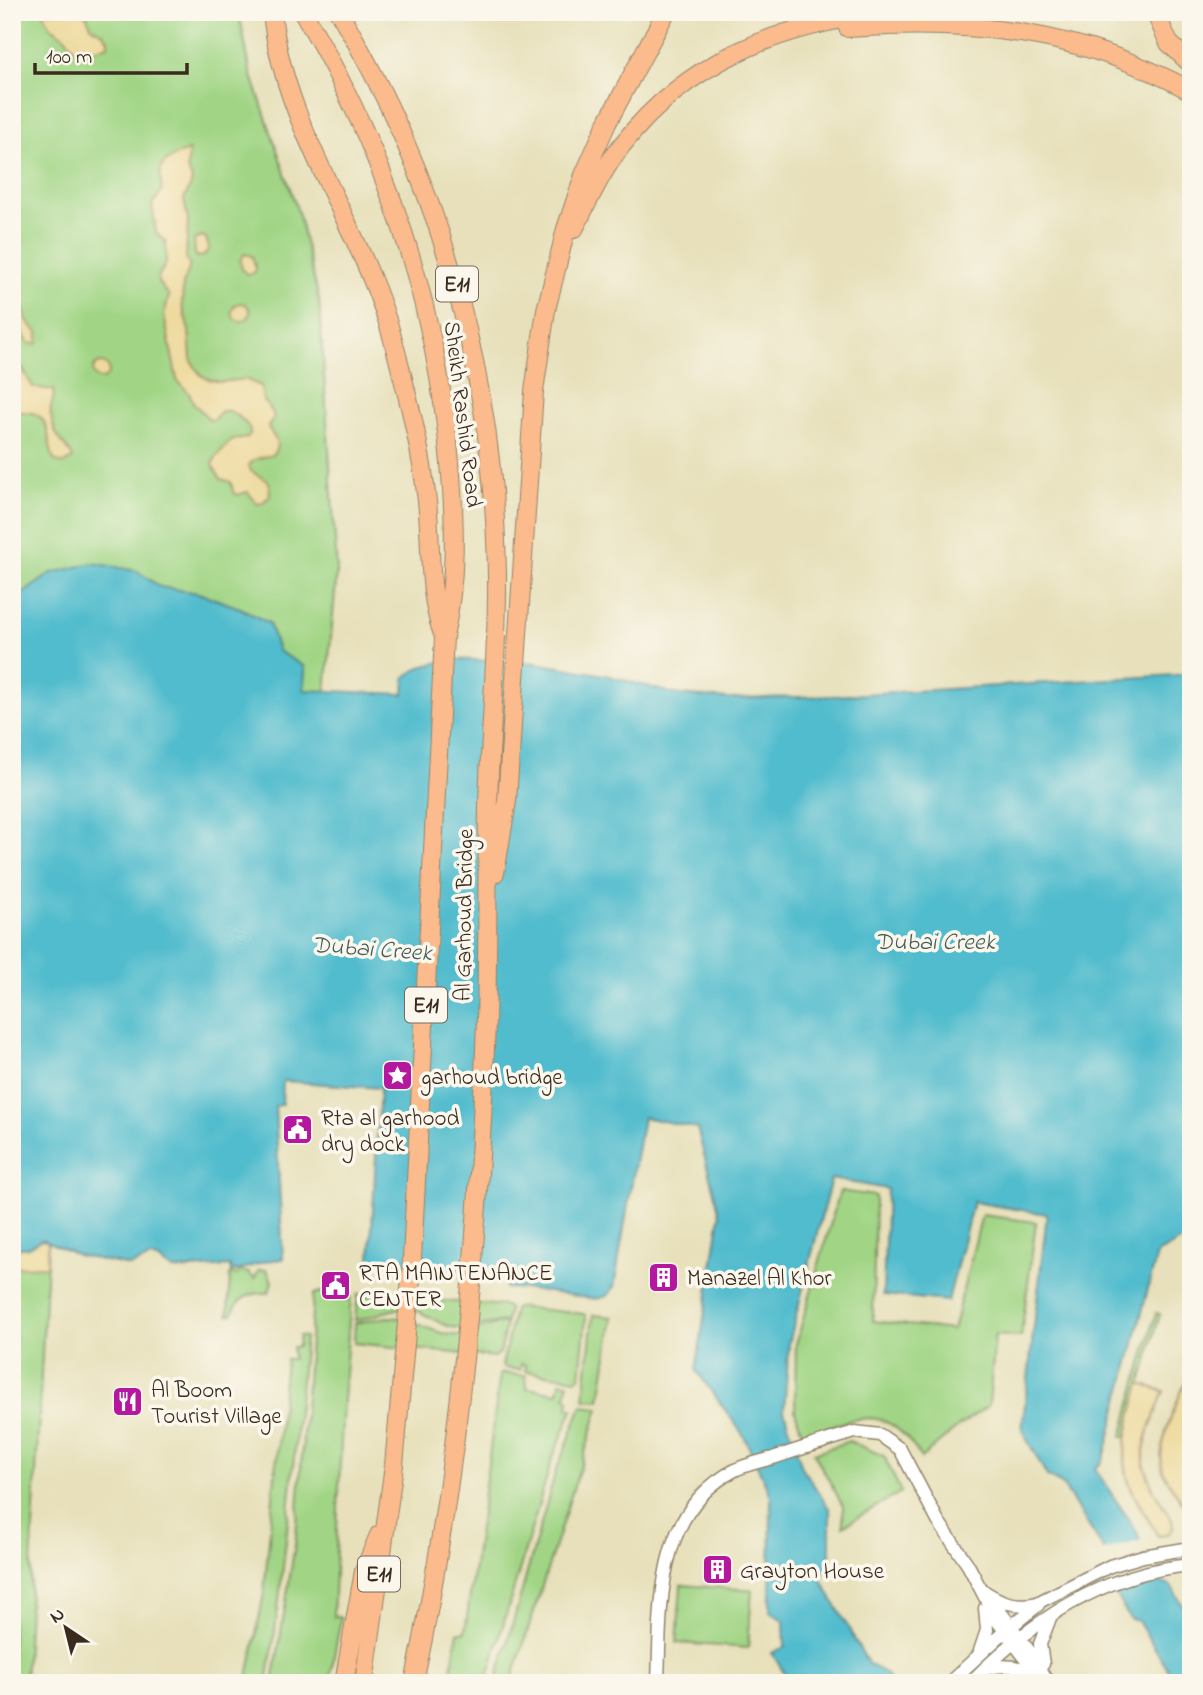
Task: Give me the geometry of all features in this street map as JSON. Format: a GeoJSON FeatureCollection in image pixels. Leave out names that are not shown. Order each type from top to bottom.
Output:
{"type":"FeatureCollection","features":[{"type":"Feature","properties":{"kind":"highway"},"geometry":{"type":"LineString","coordinates":[[272,12],[275,36],[300,118],[361,249],[392,336],[404,380],[425,486],[434,606],[444,637]]}},
{"type":"Feature","properties":{"kind":"highway","name":"Sheikh Rashid Road"},"geometry":{"type":"LineString","coordinates":[[303,12],[339,77],[374,152],[404,230],[435,351],[448,439],[454,529],[454,574],[444,637]]}},
{"type":"Feature","properties":{"kind":"highway","name":"Sheikh Rashid Road"},"geometry":{"type":"LineString","coordinates":[[339,12],[375,76],[403,135],[432,206],[456,279],[483,408],[493,495],[497,577]]}},
{"type":"Feature","properties":{"kind":"highway"},"geometry":{"type":"LineString","coordinates":[[488,897],[498,865],[507,801],[520,580],[537,364],[546,310],[574,202],[594,149],[666,12]]}},
{"type":"Feature","properties":{"kind":"highway"},"geometry":{"type":"LineString","coordinates":[[560,257],[601,176],[621,147],[644,119],[698,73],[761,41],[883,12]]}},
{"type":"Feature","properties":{"kind":"highway"},"geometry":{"type":"LineString","coordinates":[[1155,12],[1169,43],[1191,64]]}},
{"type":"Feature","properties":{"kind":"highway"},"geometry":{"type":"LineString","coordinates":[[795,31],[943,24],[1021,32],[1113,55],[1191,91]]}},
{"type":"Feature","properties":{"kind":"highway","name":"Al Garhoud Bridge"},"geometry":{"type":"LineString","coordinates":[[414,1683],[429,1610],[461,1378],[481,1138],[489,767],[497,577]]}},
{"type":"Feature","properties":{"kind":"highway","name":"Al Garhoud Bridge"},"geometry":{"type":"LineString","coordinates":[[386,1522],[403,1373],[418,1184],[444,637]]}},
{"type":"Feature","properties":{"kind":"highway"},"geometry":{"type":"LineString","coordinates":[[344,1683],[364,1571],[386,1522]]}},
{"type":"Feature","properties":{"kind":"highway","name":"E11"},"geometry":{"type":"LineString","coordinates":[[364,1683],[386,1522]]}},
{"type":"Feature","properties":{"kind":"street"},"geometry":{"type":"LineString","coordinates":[[658,1683],[666,1566],[673,1539],[693,1504],[710,1488],[738,1469],[855,1432],[880,1435],[900,1449],[938,1521],[982,1590],[1016,1640],[1049,1681]]}},
{"type":"Feature","properties":{"kind":"street"},"geometry":{"type":"LineString","coordinates":[[982,1590],[1002,1602],[1016,1606],[1037,1603],[1110,1566],[1167,1551],[1191,1548]]}},
{"type":"Feature","properties":{"kind":"street"},"geometry":{"type":"LineString","coordinates":[[970,1683],[1016,1640],[1052,1614],[1115,1582],[1148,1571],[1186,1565]]}},
{"type":"Feature","properties":{"kind":"street"},"geometry":{"type":"LineString","coordinates":[[978,1655],[987,1622],[982,1590]]}},
{"type":"Feature","properties":{"kind":"street"},"geometry":{"type":"LineString","coordinates":[[949,1683],[1008,1629],[1048,1598]]}},
{"type":"Feature","properties":{"kind":"street"},"geometry":{"type":"LineString","coordinates":[[1049,1681],[1040,1644],[1052,1614]]}},
{"type":"Feature","properties":{"kind":"street"},"geometry":{"type":"LineString","coordinates":[[983,1670],[996,1666],[1016,1666],[1049,1681]]}},
{"type":"Feature","properties":{"kind":"green space"},"geometry":{"type":"Polygon","coordinates":[[[12,12],[239,12],[250,70],[298,212],[319,300],[337,571],[326,691],[303,690],[305,667],[278,651],[269,623],[240,608],[198,593],[160,587],[137,571],[52,573],[22,594],[12,593],[12,12]]]}},
{"type":"Feature","properties":{"kind":"green space"},"geometry":{"type":"Polygon","coordinates":[[[840,1191],[875,1196],[873,1321],[953,1330],[982,1215],[1036,1222],[1021,1337],[995,1335],[989,1405],[921,1458],[908,1439],[882,1420],[854,1419],[803,1436],[795,1411],[796,1344],[840,1191]]]}},
{"type":"Feature","properties":{"kind":"green space"},"geometry":{"type":"Polygon","coordinates":[[[48,1241],[25,1683],[12,1683],[12,1249],[48,1241]]]}},
{"type":"Feature","properties":{"kind":"green space"},"geometry":{"type":"Polygon","coordinates":[[[259,1270],[267,1270],[272,1281],[269,1293],[256,1293],[246,1297],[238,1303],[232,1314],[228,1315],[230,1274],[237,1275],[240,1271],[249,1273],[254,1279],[259,1270]]]}},
{"type":"Feature","properties":{"kind":"green space"},"geometry":{"type":"Polygon","coordinates":[[[346,1293],[351,1296],[343,1400],[333,1616],[341,1618],[329,1683],[273,1683],[296,1538],[313,1298],[314,1294],[346,1293]]]}},
{"type":"Feature","properties":{"kind":"green space"},"geometry":{"type":"Polygon","coordinates":[[[358,1294],[505,1306],[509,1309],[506,1322],[464,1328],[452,1327],[419,1312],[405,1309],[355,1320],[358,1294]]]}},
{"type":"Feature","properties":{"kind":"green space"},"geometry":{"type":"Polygon","coordinates":[[[518,1307],[584,1314],[586,1317],[580,1377],[577,1379],[525,1371],[526,1365],[521,1364],[520,1370],[502,1366],[514,1310],[518,1307]]]}},
{"type":"Feature","properties":{"kind":"green space"},"geometry":{"type":"Polygon","coordinates":[[[1156,1313],[1160,1314],[1126,1437],[1122,1436],[1156,1313]]]}},
{"type":"Feature","properties":{"kind":"green space"},"geometry":{"type":"Polygon","coordinates":[[[593,1315],[613,1317],[600,1400],[584,1399],[593,1315]]]}},
{"type":"Feature","properties":{"kind":"green space"},"geometry":{"type":"Polygon","coordinates":[[[388,1317],[452,1335],[506,1324],[500,1353],[494,1357],[354,1343],[355,1323],[388,1317]]]}},
{"type":"Feature","properties":{"kind":"green space"},"geometry":{"type":"Polygon","coordinates":[[[299,1336],[305,1337],[274,1640],[267,1683],[247,1683],[264,1593],[286,1359],[293,1359],[292,1347],[298,1347],[299,1336]]]}},
{"type":"Feature","properties":{"kind":"green space"},"geometry":{"type":"Polygon","coordinates":[[[503,1373],[526,1376],[527,1388],[558,1393],[560,1382],[568,1383],[566,1398],[569,1399],[568,1408],[573,1409],[552,1459],[486,1683],[449,1683],[458,1632],[465,1632],[500,1375],[503,1373]]]}},
{"type":"Feature","properties":{"kind":"green space"},"geometry":{"type":"Polygon","coordinates":[[[582,1406],[599,1408],[511,1683],[496,1683],[555,1474],[582,1406]]]}},
{"type":"Feature","properties":{"kind":"green space"},"geometry":{"type":"Polygon","coordinates":[[[849,1441],[884,1456],[901,1492],[843,1526],[843,1506],[814,1453],[849,1441]]]}},
{"type":"Feature","properties":{"kind":"green space"},"geometry":{"type":"Polygon","coordinates":[[[681,1585],[752,1590],[748,1648],[677,1643],[681,1585]]]}},
{"type":"Feature","properties":{"kind":"sand"},"geometry":{"type":"Polygon","coordinates":[[[43,12],[80,12],[86,15],[92,27],[103,33],[108,45],[91,51],[76,51],[65,37],[50,26],[43,12]]]}},
{"type":"Feature","properties":{"kind":"sand"},"geometry":{"type":"Polygon","coordinates":[[[189,151],[187,168],[192,179],[184,199],[188,220],[186,260],[190,266],[183,285],[182,305],[189,331],[191,359],[202,376],[211,380],[221,382],[245,379],[261,386],[263,399],[274,417],[268,427],[277,442],[274,453],[249,465],[251,471],[269,482],[270,496],[257,504],[248,492],[237,495],[233,492],[231,482],[221,479],[213,465],[230,442],[249,436],[249,429],[230,411],[222,411],[210,420],[194,404],[189,393],[177,380],[164,315],[169,296],[158,282],[158,277],[166,263],[166,242],[156,233],[152,204],[161,192],[162,166],[172,157],[189,151]]]}},
{"type":"Feature","properties":{"kind":"sand"},"geometry":{"type":"Polygon","coordinates":[[[203,236],[209,248],[204,256],[198,257],[195,254],[194,240],[203,236]]]}},
{"type":"Feature","properties":{"kind":"sand"},"geometry":{"type":"Polygon","coordinates":[[[244,254],[252,256],[256,269],[254,273],[248,275],[242,270],[240,261],[244,254]]]}},
{"type":"Feature","properties":{"kind":"sand"},"geometry":{"type":"Polygon","coordinates":[[[12,295],[22,303],[27,320],[38,332],[38,343],[29,344],[22,332],[12,330],[12,295]]]}},
{"type":"Feature","properties":{"kind":"sand"},"geometry":{"type":"Polygon","coordinates":[[[241,303],[247,306],[250,312],[247,318],[241,321],[235,318],[232,312],[235,306],[241,303]]]}},
{"type":"Feature","properties":{"kind":"sand"},"geometry":{"type":"Polygon","coordinates":[[[98,363],[104,363],[109,371],[107,377],[98,379],[93,374],[93,368],[98,363]]]}},
{"type":"Feature","properties":{"kind":"sand"},"geometry":{"type":"Polygon","coordinates":[[[12,365],[22,368],[33,387],[54,390],[51,411],[53,424],[58,437],[73,459],[63,464],[55,461],[47,429],[41,418],[32,413],[12,410],[12,365]]]}},
{"type":"Feature","properties":{"kind":"sand"},"geometry":{"type":"Polygon","coordinates":[[[39,1240],[48,1241],[47,1266],[12,1267],[12,1249],[28,1247],[39,1240]]]}},
{"type":"Feature","properties":{"kind":"sand"},"geometry":{"type":"Polygon","coordinates":[[[1190,1370],[1191,1519],[1166,1477],[1161,1461],[1165,1435],[1190,1370]]]}},
{"type":"Feature","properties":{"kind":"sand"},"geometry":{"type":"Polygon","coordinates":[[[1140,1384],[1164,1391],[1144,1449],[1144,1464],[1153,1489],[1172,1520],[1173,1528],[1169,1533],[1158,1536],[1131,1488],[1125,1462],[1127,1436],[1140,1384]]]}},
{"type":"Feature","properties":{"kind":"water","name":"Dubai Creek"},"geometry":{"type":"Polygon","coordinates":[[[93,563],[137,571],[160,587],[198,593],[240,608],[269,623],[278,651],[305,667],[304,690],[404,694],[405,677],[421,667],[451,659],[536,663],[605,675],[679,695],[729,699],[832,696],[1191,674],[1191,1235],[1157,1254],[1105,1455],[1095,1469],[1137,1532],[1151,1579],[1171,1586],[1191,1619],[1191,1683],[1172,1683],[1172,1676],[1138,1621],[1130,1619],[1115,1594],[1104,1550],[1062,1484],[1047,1476],[1022,1430],[1047,1214],[973,1202],[948,1301],[883,1295],[887,1189],[831,1179],[789,1343],[784,1411],[802,1467],[830,1510],[830,1568],[819,1575],[869,1665],[885,1673],[891,1683],[817,1683],[801,1676],[790,1683],[772,1653],[785,1647],[784,1621],[770,1611],[771,1496],[744,1436],[696,1370],[720,1215],[697,1128],[643,1117],[614,1287],[607,1296],[597,1299],[505,1288],[505,1275],[370,1261],[380,1088],[283,1081],[282,1105],[275,1106],[283,1259],[270,1260],[231,1272],[230,1266],[171,1269],[158,1259],[150,1258],[131,1266],[125,1265],[77,1255],[42,1239],[28,1247],[12,1249],[12,593],[22,594],[52,573],[93,563]]]}},
{"type":"Feature","properties":{"kind":"pier"},"geometry":{"type":"Polygon","coordinates":[[[1143,1540],[1156,1577],[1112,1590],[1101,1552],[1143,1540]]]}},
{"type":"Feature","properties":{"kind":"place","name":"garhoud bridge"},"geometry":{"type":"Point","coordinates":[398,1076]}},
{"type":"Feature","properties":{"kind":"place","name":"Rta al garhood dry dock"},"geometry":{"type":"Point","coordinates":[298,1130]}},
{"type":"Feature","properties":{"kind":"place","name":"Manazel Al Khor"},"geometry":{"type":"Point","coordinates":[664,1277]}},
{"type":"Feature","properties":{"kind":"place","name":"RTA MAINTENANCE CENTER"},"geometry":{"type":"Point","coordinates":[336,1285]}},
{"type":"Feature","properties":{"kind":"place","name":"Al Boom Tourist Village"},"geometry":{"type":"Point","coordinates":[128,1402]}},
{"type":"Feature","properties":{"kind":"place","name":"Grayton House"},"geometry":{"type":"Point","coordinates":[717,1570]}}]}
